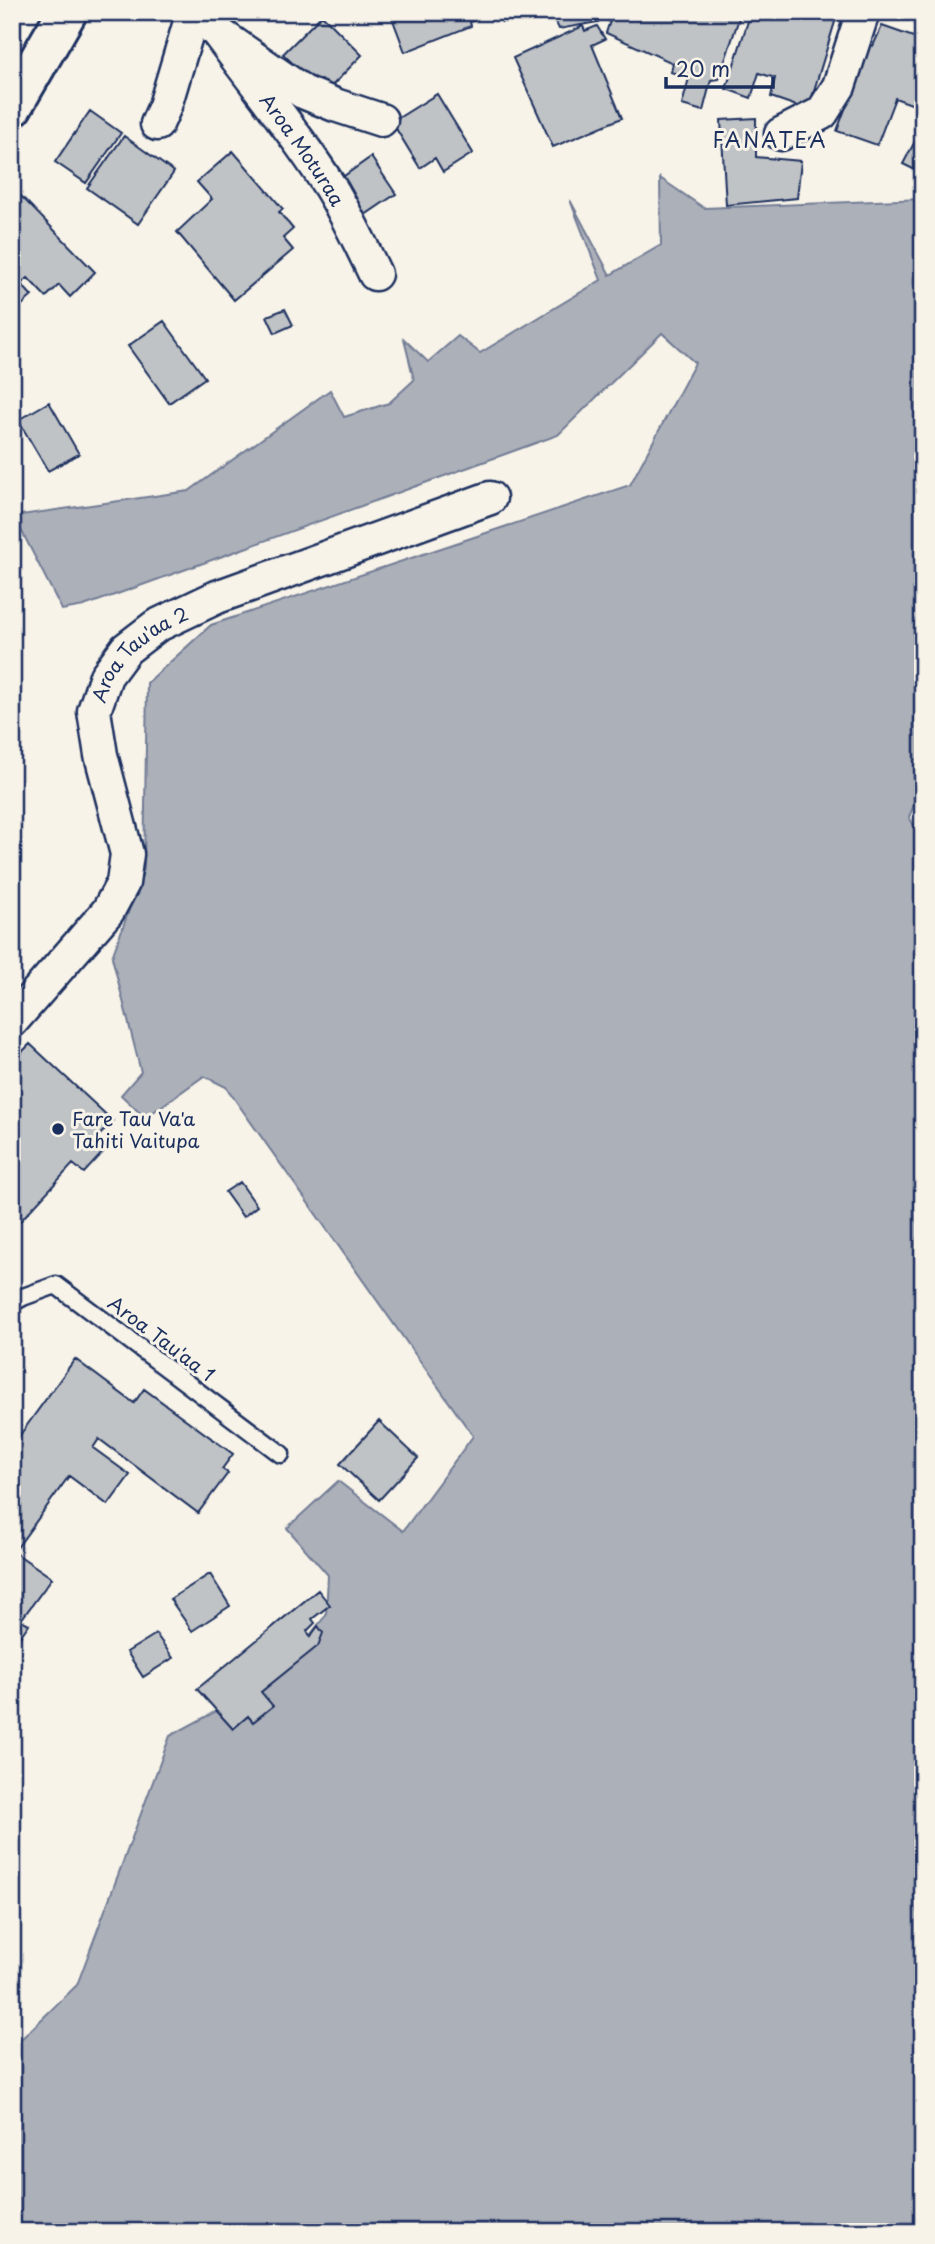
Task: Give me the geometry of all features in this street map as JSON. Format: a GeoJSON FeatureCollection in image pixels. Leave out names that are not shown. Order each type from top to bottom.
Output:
{"type":"FeatureCollection","features":[{"type":"Feature","properties":{"kind":"main road"},"geometry":{"type":"LineString","coordinates":[[12,107],[67,12]]}},
{"type":"Feature","properties":{"kind":"street"},"geometry":{"type":"LineString","coordinates":[[781,134],[821,113],[839,86],[863,12]]}},
{"type":"Feature","properties":{"kind":"street"},"geometry":{"type":"LineString","coordinates":[[157,124],[202,19]]}},
{"type":"Feature","properties":{"kind":"street","name":"Aroa Moturaa"},"geometry":{"type":"LineString","coordinates":[[202,19],[303,92],[381,120]]}},
{"type":"Feature","properties":{"kind":"street","name":"Aroa Moturaa"},"geometry":{"type":"LineString","coordinates":[[202,19],[302,145],[331,188],[375,274]]}},
{"type":"Feature","properties":{"kind":"street","name":"Aroa Tau'aa 2"},"geometry":{"type":"LineString","coordinates":[[12,1021],[108,911],[123,883],[127,854],[101,755],[94,711],[106,676],[125,649],[156,626],[217,597],[490,498]]}},
{"type":"Feature","properties":{"kind":"lane","name":"Aroa Tau'aa 1"},"geometry":{"type":"LineString","coordinates":[[12,1303],[56,1285],[281,1454]]}},
{"type":"Feature","properties":{"kind":"shaded area"},"geometry":{"type":"Polygon","coordinates":[[[660,178],[704,208],[923,199],[923,784],[909,817],[923,840],[923,2232],[12,2232],[12,2048],[77,1985],[170,1736],[274,1680],[326,1615],[328,1575],[287,1528],[338,1481],[403,1531],[473,1436],[226,1087],[204,1076],[145,1118],[121,1095],[141,1072],[112,957],[144,869],[147,683],[211,625],[630,485],[695,363],[662,333],[558,435],[84,606],[62,610],[14,516],[189,491],[330,390],[344,417],[389,403],[414,380],[404,339],[428,362],[458,336],[480,353],[601,280],[570,200],[610,275],[661,245],[660,178]]]}},
{"type":"Feature","properties":{"kind":"building"},"geometry":{"type":"Polygon","coordinates":[[[390,12],[475,12],[478,19],[470,22],[471,26],[405,52],[390,12]]]}},
{"type":"Feature","properties":{"kind":"building"},"geometry":{"type":"Polygon","coordinates":[[[500,12],[596,12],[598,22],[559,29],[552,14],[502,22],[500,12]]]}},
{"type":"Feature","properties":{"kind":"building"},"geometry":{"type":"Polygon","coordinates":[[[598,12],[741,12],[719,79],[711,80],[703,111],[682,105],[689,78],[671,72],[673,63],[606,33],[610,21],[597,16],[598,12]]]}},
{"type":"Feature","properties":{"kind":"building"},"geometry":{"type":"Polygon","coordinates":[[[751,12],[838,12],[808,110],[771,97],[775,78],[759,73],[751,98],[726,89],[751,12]]]}},
{"type":"Feature","properties":{"kind":"building"},"geometry":{"type":"Polygon","coordinates":[[[322,15],[362,55],[324,94],[283,54],[322,15]]]}},
{"type":"Feature","properties":{"kind":"building"},"geometry":{"type":"Polygon","coordinates":[[[583,26],[585,31],[597,26],[605,39],[592,45],[622,118],[553,147],[513,58],[583,26]]]}},
{"type":"Feature","properties":{"kind":"building"},"geometry":{"type":"Polygon","coordinates":[[[882,26],[922,40],[923,82],[914,105],[895,98],[877,145],[837,131],[869,44],[873,46],[882,26]]]}},
{"type":"Feature","properties":{"kind":"building"},"geometry":{"type":"Polygon","coordinates":[[[437,94],[473,153],[443,172],[435,158],[420,168],[392,122],[437,94]]]}},
{"type":"Feature","properties":{"kind":"building"},"geometry":{"type":"Polygon","coordinates":[[[90,111],[121,133],[86,183],[55,162],[90,111]]]}},
{"type":"Feature","properties":{"kind":"building"},"geometry":{"type":"Polygon","coordinates":[[[756,118],[756,157],[801,161],[797,198],[726,205],[721,120],[756,118]]]}},
{"type":"Feature","properties":{"kind":"building"},"geometry":{"type":"Polygon","coordinates":[[[923,126],[923,174],[903,164],[923,126]]]}},
{"type":"Feature","properties":{"kind":"building"},"geometry":{"type":"Polygon","coordinates":[[[124,136],[174,172],[138,224],[87,188],[124,136]]]}},
{"type":"Feature","properties":{"kind":"building"},"geometry":{"type":"Polygon","coordinates":[[[233,151],[283,209],[279,212],[293,229],[283,238],[293,250],[234,300],[177,232],[212,199],[197,182],[233,151]]]}},
{"type":"Feature","properties":{"kind":"building"},"geometry":{"type":"Polygon","coordinates":[[[371,157],[396,194],[362,217],[337,181],[371,157]]]}},
{"type":"Feature","properties":{"kind":"building"},"geometry":{"type":"Polygon","coordinates":[[[21,196],[95,272],[70,297],[59,285],[46,297],[28,278],[21,284],[32,296],[12,314],[12,204],[21,196]]]}},
{"type":"Feature","properties":{"kind":"building"},"geometry":{"type":"Polygon","coordinates":[[[285,309],[293,325],[275,333],[267,316],[285,309]]]}},
{"type":"Feature","properties":{"kind":"building"},"geometry":{"type":"Polygon","coordinates":[[[164,321],[205,378],[169,403],[128,346],[164,321]]]}},
{"type":"Feature","properties":{"kind":"building"},"geometry":{"type":"Polygon","coordinates":[[[49,402],[79,454],[48,471],[18,420],[49,402]]]}},
{"type":"Feature","properties":{"kind":"building","name":"Fare Tau Va'a Tahiti Vaitupa"},"geometry":{"type":"Polygon","coordinates":[[[30,1044],[113,1121],[97,1138],[107,1148],[84,1173],[73,1164],[12,1230],[12,1062],[30,1044]]]}},
{"type":"Feature","properties":{"kind":"building"},"geometry":{"type":"Polygon","coordinates":[[[240,1182],[257,1206],[243,1217],[225,1192],[240,1182]]]}},
{"type":"Feature","properties":{"kind":"building"},"geometry":{"type":"Polygon","coordinates":[[[75,1359],[134,1403],[144,1389],[233,1454],[222,1469],[228,1473],[198,1513],[99,1439],[93,1448],[130,1475],[108,1505],[69,1476],[14,1552],[52,1578],[21,1620],[29,1624],[13,1647],[12,1446],[75,1359]]]}},
{"type":"Feature","properties":{"kind":"building"},"geometry":{"type":"Polygon","coordinates":[[[379,1421],[418,1458],[379,1500],[340,1464],[379,1421]]]}},
{"type":"Feature","properties":{"kind":"building"},"geometry":{"type":"Polygon","coordinates":[[[210,1574],[230,1606],[192,1631],[170,1599],[210,1574]]]}},
{"type":"Feature","properties":{"kind":"building"},"geometry":{"type":"Polygon","coordinates":[[[318,1590],[330,1605],[312,1619],[315,1623],[307,1631],[310,1637],[318,1626],[323,1633],[318,1646],[261,1692],[273,1706],[253,1722],[248,1716],[233,1729],[197,1689],[318,1590]]]}},
{"type":"Feature","properties":{"kind":"building"},"geometry":{"type":"Polygon","coordinates":[[[156,1634],[173,1658],[143,1677],[127,1652],[156,1634]]]}},
{"type":"Feature","properties":{"kind":"place","name":"Fare Tau Va'a Tahiti Vaitupa"},"geometry":{"type":"Point","coordinates":[58,1129]}},
{"type":"Feature","properties":{"kind":"district","name":"FANATEA"},"geometry":{"type":"Point","coordinates":[770,139]}}]}
